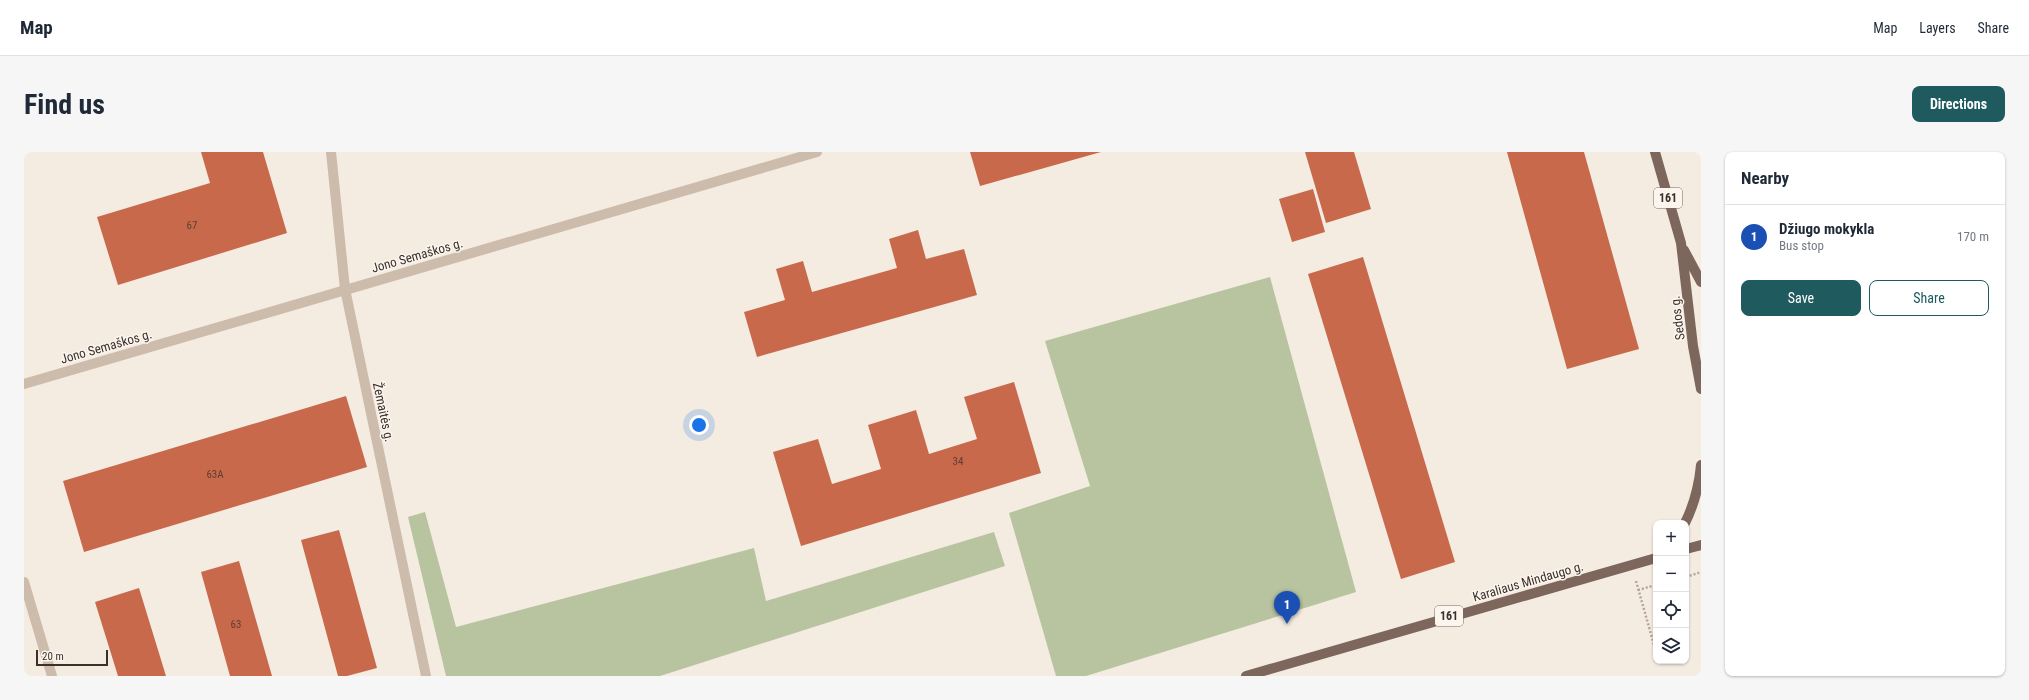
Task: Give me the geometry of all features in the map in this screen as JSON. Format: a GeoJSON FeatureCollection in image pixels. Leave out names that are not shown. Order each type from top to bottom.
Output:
{"type":"FeatureCollection","features":[{"type":"Feature","properties":{"kind":"main road","name":"Sedos g."},"geometry":{"type":"LineString","coordinates":[[1655,152],[1681,243],[1693,346],[1701,389]]}},
{"type":"Feature","properties":{"kind":"main road","name":"Sedos g."},"geometry":{"type":"LineString","coordinates":[[1681,243],[1701,282]]}},
{"type":"Feature","properties":{"kind":"main road"},"geometry":{"type":"LineString","coordinates":[[1686,520],[1697,491],[1701,465]]}},
{"type":"Feature","properties":{"kind":"main road"},"geometry":{"type":"LineString","coordinates":[[1689,548],[1701,545]]}},
{"type":"Feature","properties":{"kind":"main road","name":"Karaliaus Mindaugo g."},"geometry":{"type":"LineString","coordinates":[[1246,676],[1653,558]]}},
{"type":"Feature","properties":{"kind":"street","name":"Žemaitės g."},"geometry":{"type":"LineString","coordinates":[[331,152],[345,289],[426,676]]}},
{"type":"Feature","properties":{"kind":"street","name":"Jono Semaškos g."},"geometry":{"type":"LineString","coordinates":[[24,384],[817,152]]}},
{"type":"Feature","properties":{"kind":"street"},"geometry":{"type":"LineString","coordinates":[[24,582],[52,676]]}},
{"type":"Feature","properties":{"kind":"path"},"geometry":{"type":"LineString","coordinates":[[1631,565],[1653,642]]}},
{"type":"Feature","properties":{"kind":"path"},"geometry":{"type":"LineString","coordinates":[[1689,576],[1701,572]]}},
{"type":"Feature","properties":{"kind":"path"},"geometry":{"type":"LineString","coordinates":[[1638,590],[1653,586]]}},
{"type":"Feature","properties":{"kind":"green space"},"geometry":{"type":"Polygon","coordinates":[[[1270,277],[1356,592],[1086,676],[1056,676],[1009,513],[1090,486],[1045,341],[1270,277]]]}},
{"type":"Feature","properties":{"kind":"green space"},"geometry":{"type":"Polygon","coordinates":[[[425,512],[456,627],[754,548],[766,601],[994,532],[1005,566],[660,676],[446,676],[408,517],[425,512]]]}},
{"type":"Feature","properties":{"kind":"building"},"geometry":{"type":"Polygon","coordinates":[[[201,152],[263,152],[287,233],[118,285],[97,217],[210,183],[201,152]]]}},
{"type":"Feature","properties":{"kind":"building"},"geometry":{"type":"Polygon","coordinates":[[[970,152],[1101,152],[980,186],[970,152]]]}},
{"type":"Feature","properties":{"kind":"building"},"geometry":{"type":"Polygon","coordinates":[[[1305,152],[1354,152],[1371,209],[1326,223],[1305,152]]]}},
{"type":"Feature","properties":{"kind":"building"},"geometry":{"type":"Polygon","coordinates":[[[1507,152],[1584,152],[1639,349],[1567,369],[1507,152]]]}},
{"type":"Feature","properties":{"kind":"building"},"geometry":{"type":"Polygon","coordinates":[[[1313,189],[1325,232],[1292,242],[1279,199],[1313,189]]]}},
{"type":"Feature","properties":{"kind":"building"},"geometry":{"type":"Polygon","coordinates":[[[918,230],[926,259],[964,249],[977,295],[757,357],[744,312],[785,300],[776,269],[803,261],[812,292],[897,268],[889,239],[918,230]]]}},
{"type":"Feature","properties":{"kind":"building"},"geometry":{"type":"Polygon","coordinates":[[[1363,257],[1455,562],[1401,579],[1308,274],[1363,257]]]}},
{"type":"Feature","properties":{"kind":"building"},"geometry":{"type":"Polygon","coordinates":[[[1014,382],[1041,473],[801,546],[773,452],[818,439],[832,484],[881,469],[868,425],[916,410],[929,454],[977,439],[964,397],[1014,382]]]}},
{"type":"Feature","properties":{"kind":"building"},"geometry":{"type":"Polygon","coordinates":[[[346,396],[367,467],[84,552],[63,481],[346,396]]]}},
{"type":"Feature","properties":{"kind":"building"},"geometry":{"type":"Polygon","coordinates":[[[339,530],[377,668],[347,676],[338,676],[301,540],[339,530]]]}},
{"type":"Feature","properties":{"kind":"building"},"geometry":{"type":"Polygon","coordinates":[[[239,561],[272,676],[230,676],[201,572],[239,561]]]}},
{"type":"Feature","properties":{"kind":"building"},"geometry":{"type":"Polygon","coordinates":[[[139,588],[166,676],[118,676],[95,602],[139,588]]]}},
{"type":"Feature","properties":{"kind":"place","name":"Džiugo mokykla"},"geometry":{"type":"Point","coordinates":[1287,624]}}]}
